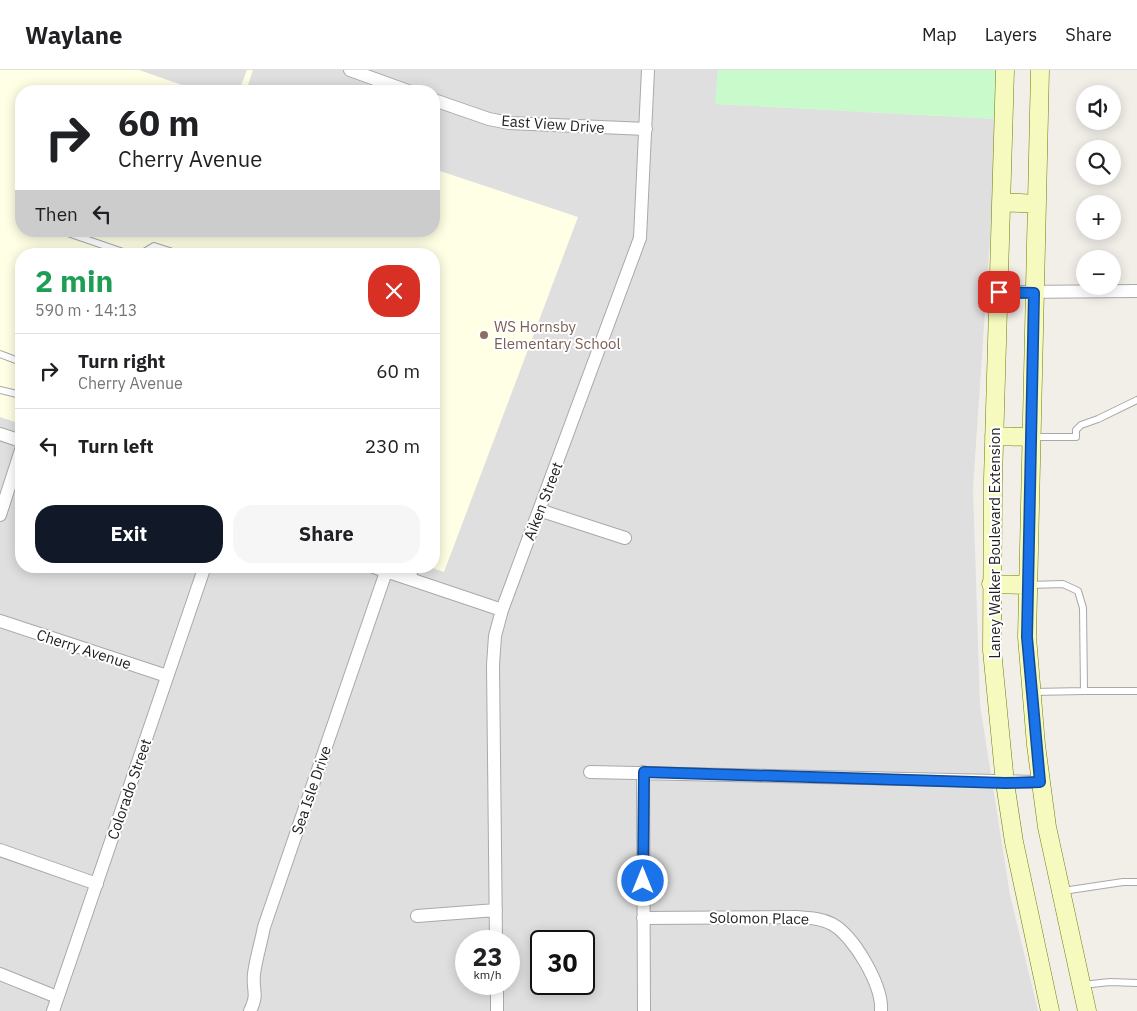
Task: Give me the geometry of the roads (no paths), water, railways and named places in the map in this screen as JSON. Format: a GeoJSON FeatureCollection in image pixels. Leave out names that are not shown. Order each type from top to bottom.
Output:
{"type":"FeatureCollection","features":[{"type":"Feature","properties":{"kind":"main road","name":"Laney Walker Boulevard Extension"},"geometry":{"type":"LineString","coordinates":[[1005,70],[994,436],[991,584],[992,650],[1005,783],[1014,842],[1050,1011]]}},
{"type":"Feature","properties":{"kind":"main road"},"geometry":{"type":"LineString","coordinates":[[1040,70],[1030,437],[1027,637],[1040,782],[1060,891],[1087,1011]]}},
{"type":"Feature","properties":{"kind":"main road"},"geometry":{"type":"LineString","coordinates":[[1001,202],[1036,204]]}},
{"type":"Feature","properties":{"kind":"main road"},"geometry":{"type":"LineString","coordinates":[[994,436],[1030,437]]}},
{"type":"Feature","properties":{"kind":"main road"},"geometry":{"type":"LineString","coordinates":[[991,584],[1028,585]]}},
{"type":"Feature","properties":{"kind":"street"},"geometry":{"type":"LineString","coordinates":[[350,70],[391,85]]}},
{"type":"Feature","properties":{"kind":"street","name":"Aiken Street"},"geometry":{"type":"LineString","coordinates":[[496,930],[493,665],[495,636],[502,610],[640,238],[648,70]]}},
{"type":"Feature","properties":{"kind":"street","name":"East View Drive"},"geometry":{"type":"LineString","coordinates":[[440,102],[482,117],[509,123],[646,129]]}},
{"type":"Feature","properties":{"kind":"street"},"geometry":{"type":"LineString","coordinates":[[999,292],[1137,291]]}},
{"type":"Feature","properties":{"kind":"street"},"geometry":{"type":"LineString","coordinates":[[0,434],[15,439]]}},
{"type":"Feature","properties":{"kind":"street"},"geometry":{"type":"LineString","coordinates":[[0,516],[15,469]]}},
{"type":"Feature","properties":{"kind":"street"},"geometry":{"type":"LineString","coordinates":[[539,510],[625,538]]}},
{"type":"Feature","properties":{"kind":"street","name":"Colorado Street"},"geometry":{"type":"LineString","coordinates":[[52,1011],[203,573]]}},
{"type":"Feature","properties":{"kind":"street","name":"Sea Isle Drive"},"geometry":{"type":"LineString","coordinates":[[250,1011],[257,998],[253,983],[254,972],[264,927],[386,573]]}},
{"type":"Feature","properties":{"kind":"street"},"geometry":{"type":"LineString","coordinates":[[389,573],[502,610]]}},
{"type":"Feature","properties":{"kind":"street","name":"Cherry Avenue"},"geometry":{"type":"LineString","coordinates":[[0,621],[167,676]]}},
{"type":"Feature","properties":{"kind":"street"},"geometry":{"type":"LineString","coordinates":[[590,772],[1005,783],[1040,782]]}},
{"type":"Feature","properties":{"kind":"street"},"geometry":{"type":"LineString","coordinates":[[644,772],[642,918],[644,1011]]}},
{"type":"Feature","properties":{"kind":"street"},"geometry":{"type":"LineString","coordinates":[[0,850],[97,884]]}},
{"type":"Feature","properties":{"kind":"street"},"geometry":{"type":"LineString","coordinates":[[417,916],[496,910]]}},
{"type":"Feature","properties":{"kind":"street","name":"Solomon Place"},"geometry":{"type":"LineString","coordinates":[[642,918],[798,917],[820,919],[837,928],[868,968],[878,990],[880,1011]]}},
{"type":"Feature","properties":{"kind":"street"},"geometry":{"type":"LineString","coordinates":[[0,974],[57,997]]}},
{"type":"Feature","properties":{"kind":"street"},"geometry":{"type":"LineString","coordinates":[[497,995],[497,1011]]}},
{"type":"Feature","properties":{"kind":"lane"},"geometry":{"type":"LineString","coordinates":[[79,237],[112,248]]}},
{"type":"Feature","properties":{"kind":"lane"},"geometry":{"type":"LineString","coordinates":[[0,354],[15,360]]}},
{"type":"Feature","properties":{"kind":"lane"},"geometry":{"type":"LineString","coordinates":[[0,390],[15,394]]}},
{"type":"Feature","properties":{"kind":"lane"},"geometry":{"type":"LineString","coordinates":[[1030,437],[1076,437],[1076,430],[1081,425],[1098,420],[1137,400]]}},
{"type":"Feature","properties":{"kind":"lane"},"geometry":{"type":"LineString","coordinates":[[412,580],[414,573]]}},
{"type":"Feature","properties":{"kind":"lane"},"geometry":{"type":"LineString","coordinates":[[1028,585],[1063,584],[1078,591],[1083,608],[1084,691]]}},
{"type":"Feature","properties":{"kind":"lane"},"geometry":{"type":"LineString","coordinates":[[1031,692],[1137,692]]}},
{"type":"Feature","properties":{"kind":"lane"},"geometry":{"type":"LineString","coordinates":[[1060,891],[1105,884],[1137,882]]}},
{"type":"Feature","properties":{"kind":"lane"},"geometry":{"type":"LineString","coordinates":[[1080,985],[1110,982],[1137,983]]}},
{"type":"Feature","properties":{"kind":"place","name":"WS Hornsby Elementary School"},"geometry":{"type":"Point","coordinates":[484,335]}}]}
